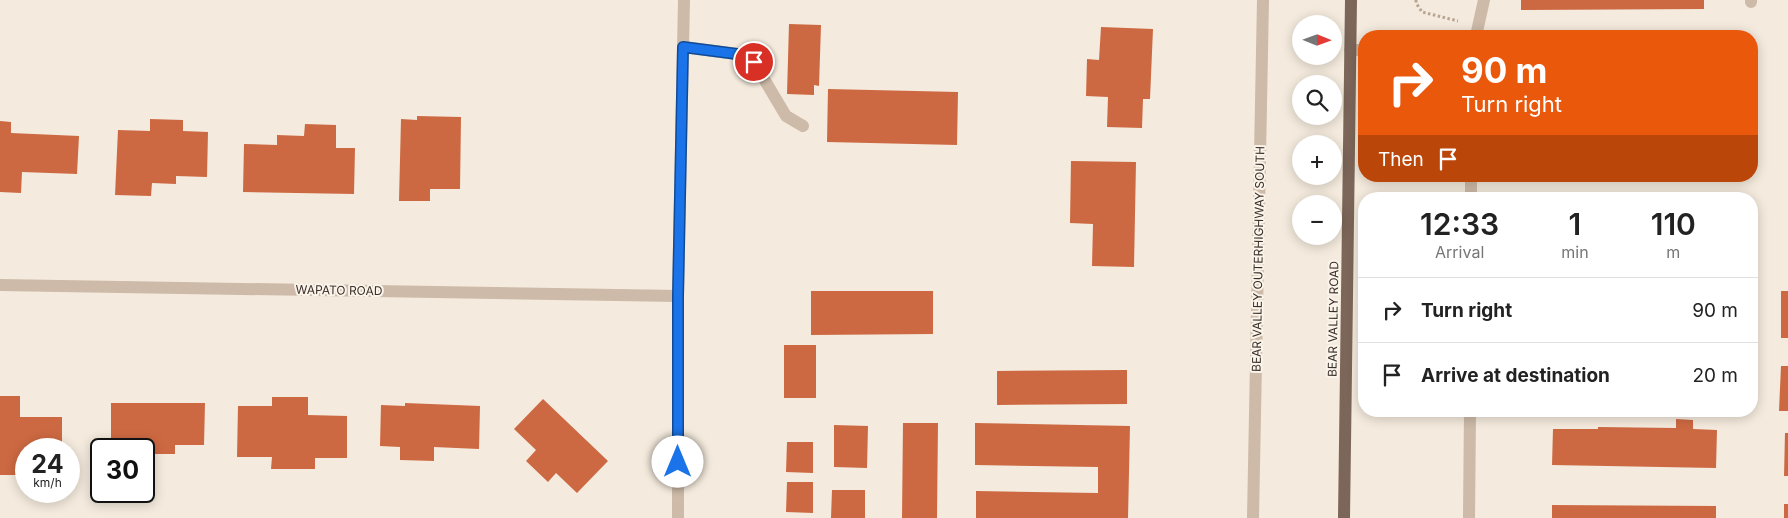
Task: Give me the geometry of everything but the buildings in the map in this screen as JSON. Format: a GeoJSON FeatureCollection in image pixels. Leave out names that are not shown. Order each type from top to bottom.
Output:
{"type":"FeatureCollection","features":[{"type":"Feature","properties":{"kind":"main road","name":"BEAR VALLEY ROAD"},"geometry":{"type":"LineString","coordinates":[[1344,518],[1350,0]]}},
{"type":"Feature","properties":{"kind":"street"},"geometry":{"type":"LineString","coordinates":[[678,518],[678,296],[684,0]]}},
{"type":"Feature","properties":{"kind":"street","name":"BEAR VALLEY OUTERHIGHWAY SOUTH"},"geometry":{"type":"LineString","coordinates":[[1253,518],[1263,0]]}},
{"type":"Feature","properties":{"kind":"street"},"geometry":{"type":"LineString","coordinates":[[1477,30],[1484,0]]}},
{"type":"Feature","properties":{"kind":"street"},"geometry":{"type":"LineString","coordinates":[[683,47],[737,54],[754,62],[786,116],[803,126]]}},
{"type":"Feature","properties":{"kind":"street"},"geometry":{"type":"LineString","coordinates":[[1350,50],[1358,50]]}},
{"type":"Feature","properties":{"kind":"street","name":"WAPATO ROAD"},"geometry":{"type":"LineString","coordinates":[[0,285],[678,296]]}},
{"type":"Feature","properties":{"kind":"street"},"geometry":{"type":"LineString","coordinates":[[1469,518],[1470,417]]}},
{"type":"Feature","properties":{"kind":"path"},"geometry":{"type":"LineString","coordinates":[[1416,0],[1422,12],[1464,22],[1474,30]]}},
{"type":"Feature","properties":{"kind":"route"},"geometry":{"type":"LineString","coordinates":[[678,462],[678,296],[683,47],[737,54],[754,62]]}}]}
